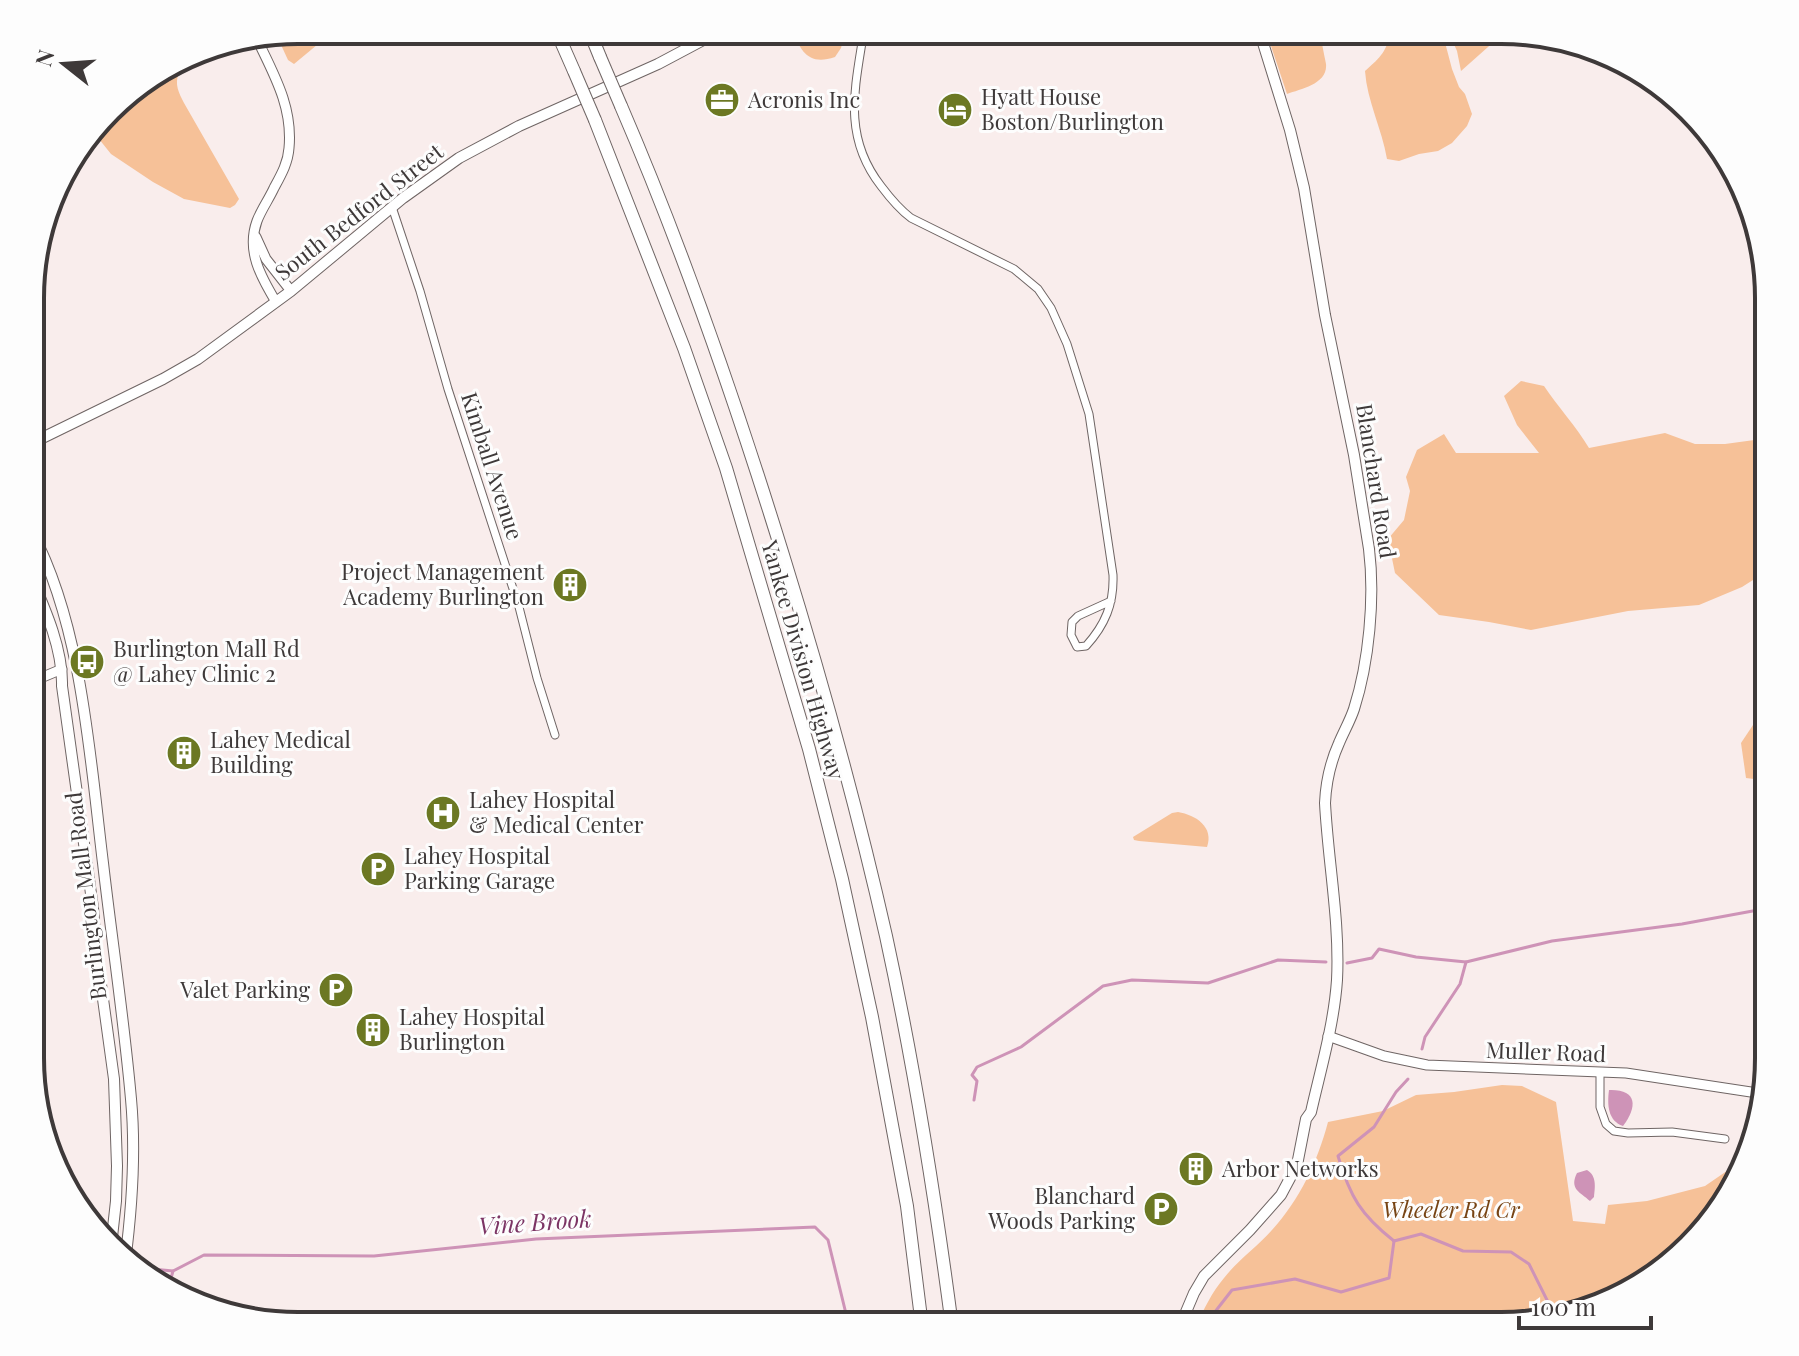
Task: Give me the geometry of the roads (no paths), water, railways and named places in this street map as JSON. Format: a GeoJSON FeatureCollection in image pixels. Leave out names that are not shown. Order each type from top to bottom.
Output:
{"type":"FeatureCollection","features":[{"type":"Feature","properties":{"kind":"highway","name":"Yankee Division Highway"},"geometry":{"type":"LineString","coordinates":[[562,44],[684,348],[726,468],[809,749],[872,1017],[907,1206],[920,1312]]}},
{"type":"Feature","properties":{"kind":"highway","name":"Yankee Division Highway"},"geometry":{"type":"LineString","coordinates":[[595,44],[674,237],[729,388],[802,614],[837,737],[890,955],[933,1191],[950,1312]]}},
{"type":"Feature","properties":{"kind":"main road","name":"South Bedford Street"},"geometry":{"type":"LineString","coordinates":[[44,438],[198,359],[291,291],[443,169],[519,126],[695,44]]}},
{"type":"Feature","properties":{"kind":"main road","name":"Blanchard Road"},"geometry":{"type":"LineString","coordinates":[[1186,1312],[1204,1276],[1271,1208],[1297,1165],[1335,1003],[1337,950],[1326,822],[1326,784],[1333,756],[1352,714],[1367,646],[1371,565],[1354,455],[1325,315],[1304,188],[1264,45]]}},
{"type":"Feature","properties":{"kind":"main road","name":"Burlington Mall Road"},"geometry":{"type":"LineString","coordinates":[[44,560],[64,615],[75,665],[88,746],[131,1099],[132,1179],[126,1245]]}},
{"type":"Feature","properties":{"kind":"main road","name":"Burlington Mall Road"},"geometry":{"type":"LineString","coordinates":[[44,613],[62,669],[115,1090],[117,1166],[113,1232]]}},
{"type":"Feature","properties":{"kind":"main road"},"geometry":{"type":"LineString","coordinates":[[62,669],[75,665]]}},
{"type":"Feature","properties":{"kind":"street"},"geometry":{"type":"LineString","coordinates":[[862,44],[854,119],[861,152],[875,179],[911,218],[1001,261],[1022,275],[1038,289],[1059,322],[1089,414],[1113,573],[1111,601],[1106,618],[1086,646],[1077,647],[1071,635],[1072,622],[1078,616],[1111,601]]}},
{"type":"Feature","properties":{"kind":"street"},"geometry":{"type":"LineString","coordinates":[[261,47],[286,102],[290,138],[286,164],[256,223],[253,247],[255,260],[276,302]]}},
{"type":"Feature","properties":{"kind":"street","name":"Kimball Avenue"},"geometry":{"type":"LineString","coordinates":[[392,207],[519,607],[555,735]]}},
{"type":"Feature","properties":{"kind":"street"},"geometry":{"type":"LineString","coordinates":[[255,230],[266,259],[291,291]]}},
{"type":"Feature","properties":{"kind":"street"},"geometry":{"type":"LineString","coordinates":[[44,676],[62,669]]}},
{"type":"Feature","properties":{"kind":"street","name":"Muller Road"},"geometry":{"type":"LineString","coordinates":[[1328,1036],[1384,1056],[1427,1065],[1600,1072],[1752,1092]]}},
{"type":"Feature","properties":{"kind":"street"},"geometry":{"type":"LineString","coordinates":[[1600,1072],[1600,1107],[1606,1124],[1614,1131],[1672,1132],[1725,1139]]}},
{"type":"Feature","properties":{"kind":"waterway"},"geometry":{"type":"LineString","coordinates":[[1347,963],[1372,958],[1379,949],[1416,957],[1466,962],[1552,941],[1682,924],[1754,911]]}},
{"type":"Feature","properties":{"kind":"waterway"},"geometry":{"type":"LineString","coordinates":[[974,1100],[977,1081],[972,1075],[977,1067],[1021,1047],[1103,986],[1132,980],[1208,983],[1278,960],[1326,962]]}},
{"type":"Feature","properties":{"kind":"waterway"},"geometry":{"type":"LineString","coordinates":[[1422,1049],[1425,1037],[1460,984],[1466,962]]}},
{"type":"Feature","properties":{"kind":"waterway"},"geometry":{"type":"LineString","coordinates":[[1394,1241],[1373,1223],[1358,1204],[1338,1156],[1374,1127],[1408,1079]]}},
{"type":"Feature","properties":{"kind":"waterway","name":"Vine Brook"},"geometry":{"type":"LineString","coordinates":[[171,1278],[173,1271],[204,1255],[374,1256],[536,1239],[815,1227],[828,1240],[845,1311]]}},
{"type":"Feature","properties":{"kind":"waterway"},"geometry":{"type":"LineString","coordinates":[[1394,1241],[1421,1234],[1463,1251],[1511,1252],[1529,1264],[1550,1307]]}},
{"type":"Feature","properties":{"kind":"waterway"},"geometry":{"type":"LineString","coordinates":[[1215,1312],[1232,1290],[1295,1279],[1341,1292],[1389,1278],[1394,1241]]}},
{"type":"Feature","properties":{"kind":"waterway"},"geometry":{"type":"LineString","coordinates":[[158,1270],[173,1271]]}},
{"type":"Feature","properties":{"kind":"place","name":"Acronis Inc"},"geometry":{"type":"Point","coordinates":[722,100]}},
{"type":"Feature","properties":{"kind":"place","name":"Hyatt House Boston/Burlington"},"geometry":{"type":"Point","coordinates":[955,110]}},
{"type":"Feature","properties":{"kind":"place","name":"Project Management Academy Burlington"},"geometry":{"type":"Point","coordinates":[570,585]}},
{"type":"Feature","properties":{"kind":"place","name":"Burlington Mall Rd @ Lahey Clinic 2"},"geometry":{"type":"Point","coordinates":[87,662]}},
{"type":"Feature","properties":{"kind":"place","name":"Lahey Medical Building"},"geometry":{"type":"Point","coordinates":[184,753]}},
{"type":"Feature","properties":{"kind":"place","name":"Lahey Hospital & Medical Center"},"geometry":{"type":"Point","coordinates":[443,813]}},
{"type":"Feature","properties":{"kind":"place","name":"Lahey Hospital Parking Garage"},"geometry":{"type":"Point","coordinates":[378,869]}},
{"type":"Feature","properties":{"kind":"place","name":"Valet Parking"},"geometry":{"type":"Point","coordinates":[336,990]}},
{"type":"Feature","properties":{"kind":"place","name":"Lahey Hospital Burlington"},"geometry":{"type":"Point","coordinates":[373,1030]}},
{"type":"Feature","properties":{"kind":"place","name":"Arbor Networks"},"geometry":{"type":"Point","coordinates":[1196,1169]}},
{"type":"Feature","properties":{"kind":"place","name":"Blanchard Woods Parking"},"geometry":{"type":"Point","coordinates":[1161,1209]}},
{"type":"Feature","properties":{"kind":"park label","name":"Wheeler Rd Cr"},"geometry":{"type":"Point","coordinates":[1451,1210]}}]}
